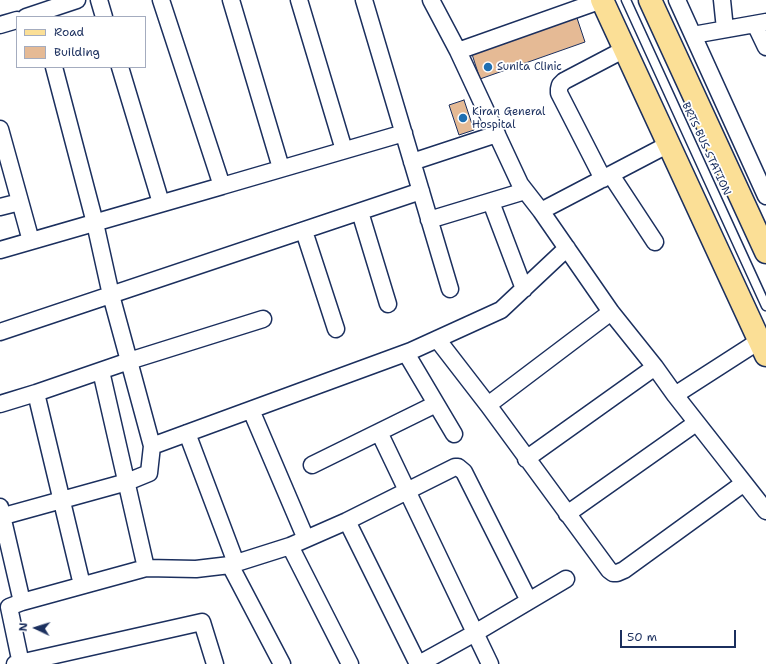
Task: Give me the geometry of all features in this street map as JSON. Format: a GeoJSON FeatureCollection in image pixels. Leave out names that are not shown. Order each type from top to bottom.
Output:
{"type":"FeatureCollection","features":[{"type":"Feature","properties":{"kind":"main road"},"geometry":{"type":"LineString","coordinates":[[602,0],[763,348]]}},
{"type":"Feature","properties":{"kind":"main road"},"geometry":{"type":"LineString","coordinates":[[650,0],[766,252]]}},
{"type":"Feature","properties":{"kind":"street"},"geometry":{"type":"LineString","coordinates":[[36,12],[77,0]]}},
{"type":"Feature","properties":{"kind":"street"},"geometry":{"type":"LineString","coordinates":[[99,0],[104,16]]}},
{"type":"Feature","properties":{"kind":"street"},"geometry":{"type":"LineString","coordinates":[[161,0],[222,186]]}},
{"type":"Feature","properties":{"kind":"street"},"geometry":{"type":"LineString","coordinates":[[231,0],[281,168]]}},
{"type":"Feature","properties":{"kind":"street"},"geometry":{"type":"LineString","coordinates":[[299,0],[344,150]]}},
{"type":"Feature","properties":{"kind":"street"},"geometry":{"type":"LineString","coordinates":[[364,0],[450,290]]}},
{"type":"Feature","properties":{"kind":"street"},"geometry":{"type":"LineString","coordinates":[[431,0],[458,51],[520,184],[541,211],[611,312],[655,366],[696,423],[766,512]]}},
{"type":"Feature","properties":{"kind":"street"},"geometry":{"type":"LineString","coordinates":[[458,51],[602,0]]}},
{"type":"Feature","properties":{"kind":"street"},"geometry":{"type":"LineString","coordinates":[[677,0],[766,196]]}},
{"type":"Feature","properties":{"kind":"street"},"geometry":{"type":"LineString","coordinates":[[722,0],[725,29]]}},
{"type":"Feature","properties":{"kind":"street"},"geometry":{"type":"LineString","coordinates":[[0,25],[16,20]]}},
{"type":"Feature","properties":{"kind":"street"},"geometry":{"type":"LineString","coordinates":[[693,35],[761,23],[766,47]]}},
{"type":"Feature","properties":{"kind":"street"},"geometry":{"type":"LineString","coordinates":[[625,49],[564,81],[560,85],[559,93],[607,177],[655,242]]}},
{"type":"Feature","properties":{"kind":"street"},"geometry":{"type":"LineString","coordinates":[[54,68],[95,222],[111,295],[152,446],[149,473],[127,482],[62,501],[1,514],[10,606],[19,664],[202,622],[215,664]]}},
{"type":"Feature","properties":{"kind":"street"},"geometry":{"type":"LineString","coordinates":[[120,68],[162,203]]}},
{"type":"Feature","properties":{"kind":"street"},"geometry":{"type":"LineString","coordinates":[[0,250],[404,133]]}},
{"type":"Feature","properties":{"kind":"street"},"geometry":{"type":"LineString","coordinates":[[412,162],[497,134]]}},
{"type":"Feature","properties":{"kind":"street"},"geometry":{"type":"LineString","coordinates":[[1,137],[31,241]]}},
{"type":"Feature","properties":{"kind":"street"},"geometry":{"type":"LineString","coordinates":[[541,211],[669,144]]}},
{"type":"Feature","properties":{"kind":"street"},"geometry":{"type":"LineString","coordinates":[[0,332],[421,191]]}},
{"type":"Feature","properties":{"kind":"street"},"geometry":{"type":"LineString","coordinates":[[429,220],[525,191]]}},
{"type":"Feature","properties":{"kind":"street"},"geometry":{"type":"LineString","coordinates":[[0,208],[20,202]]}},
{"type":"Feature","properties":{"kind":"street"},"geometry":{"type":"LineString","coordinates":[[491,202],[524,289]]}},
{"type":"Feature","properties":{"kind":"street"},"geometry":{"type":"LineString","coordinates":[[360,212],[388,304]]}},
{"type":"Feature","properties":{"kind":"street"},"geometry":{"type":"LineString","coordinates":[[304,231],[336,329]]}},
{"type":"Feature","properties":{"kind":"street"},"geometry":{"type":"LineString","coordinates":[[152,446],[406,353],[501,310],[567,248]]}},
{"type":"Feature","properties":{"kind":"street"},"geometry":{"type":"LineString","coordinates":[[488,405],[611,312]]}},
{"type":"Feature","properties":{"kind":"street"},"geometry":{"type":"LineString","coordinates":[[0,404],[36,394],[129,361],[263,319]]}},
{"type":"Feature","properties":{"kind":"street"},"geometry":{"type":"LineString","coordinates":[[437,339],[488,405],[566,514],[609,570],[617,573],[624,570],[744,483]]}},
{"type":"Feature","properties":{"kind":"street"},"geometry":{"type":"LineString","coordinates":[[675,395],[763,348]]}},
{"type":"Feature","properties":{"kind":"street"},"geometry":{"type":"LineString","coordinates":[[406,353],[454,434]]}},
{"type":"Feature","properties":{"kind":"street"},"geometry":{"type":"LineString","coordinates":[[526,459],[655,366]]}},
{"type":"Feature","properties":{"kind":"street"},"geometry":{"type":"LineString","coordinates":[[101,371],[146,568]]}},
{"type":"Feature","properties":{"kind":"street"},"geometry":{"type":"LineString","coordinates":[[36,394],[82,585]]}},
{"type":"Feature","properties":{"kind":"street"},"geometry":{"type":"LineString","coordinates":[[312,464],[436,404]]}},
{"type":"Feature","properties":{"kind":"street"},"geometry":{"type":"LineString","coordinates":[[251,410],[306,539]]}},
{"type":"Feature","properties":{"kind":"street"},"geometry":{"type":"LineString","coordinates":[[566,514],[696,423]]}},
{"type":"Feature","properties":{"kind":"street"},"geometry":{"type":"LineString","coordinates":[[379,432],[490,664]]}},
{"type":"Feature","properties":{"kind":"street"},"geometry":{"type":"LineString","coordinates":[[187,433],[233,564],[282,664]]}},
{"type":"Feature","properties":{"kind":"street"},"geometry":{"type":"LineString","coordinates":[[10,606],[146,568],[196,569],[233,564],[290,546],[348,521],[455,467],[462,468],[529,601]]}},
{"type":"Feature","properties":{"kind":"street"},"geometry":{"type":"LineString","coordinates":[[348,521],[418,664],[475,633],[566,579]]}},
{"type":"Feature","properties":{"kind":"street"},"geometry":{"type":"LineString","coordinates":[[290,546],[350,664]]}},
{"type":"Feature","properties":{"kind":"lane","name":"BRTS BUS STATION"},"geometry":{"type":"LineString","coordinates":[[626,0],[766,306]]}},
{"type":"Feature","properties":{"kind":"building"},"geometry":{"type":"Polygon","coordinates":[[[575,12],[585,42],[480,79],[470,48],[575,12]]]}},
{"type":"Feature","properties":{"kind":"building"},"geometry":{"type":"Polygon","coordinates":[[[464,100],[474,130],[459,135],[449,105],[464,100]]]}},
{"type":"Feature","properties":{"kind":"place","name":"Sunita Clinic"},"geometry":{"type":"Point","coordinates":[488,67]}},
{"type":"Feature","properties":{"kind":"place","name":"Kiran General Hospital"},"geometry":{"type":"Point","coordinates":[463,118]}}]}
